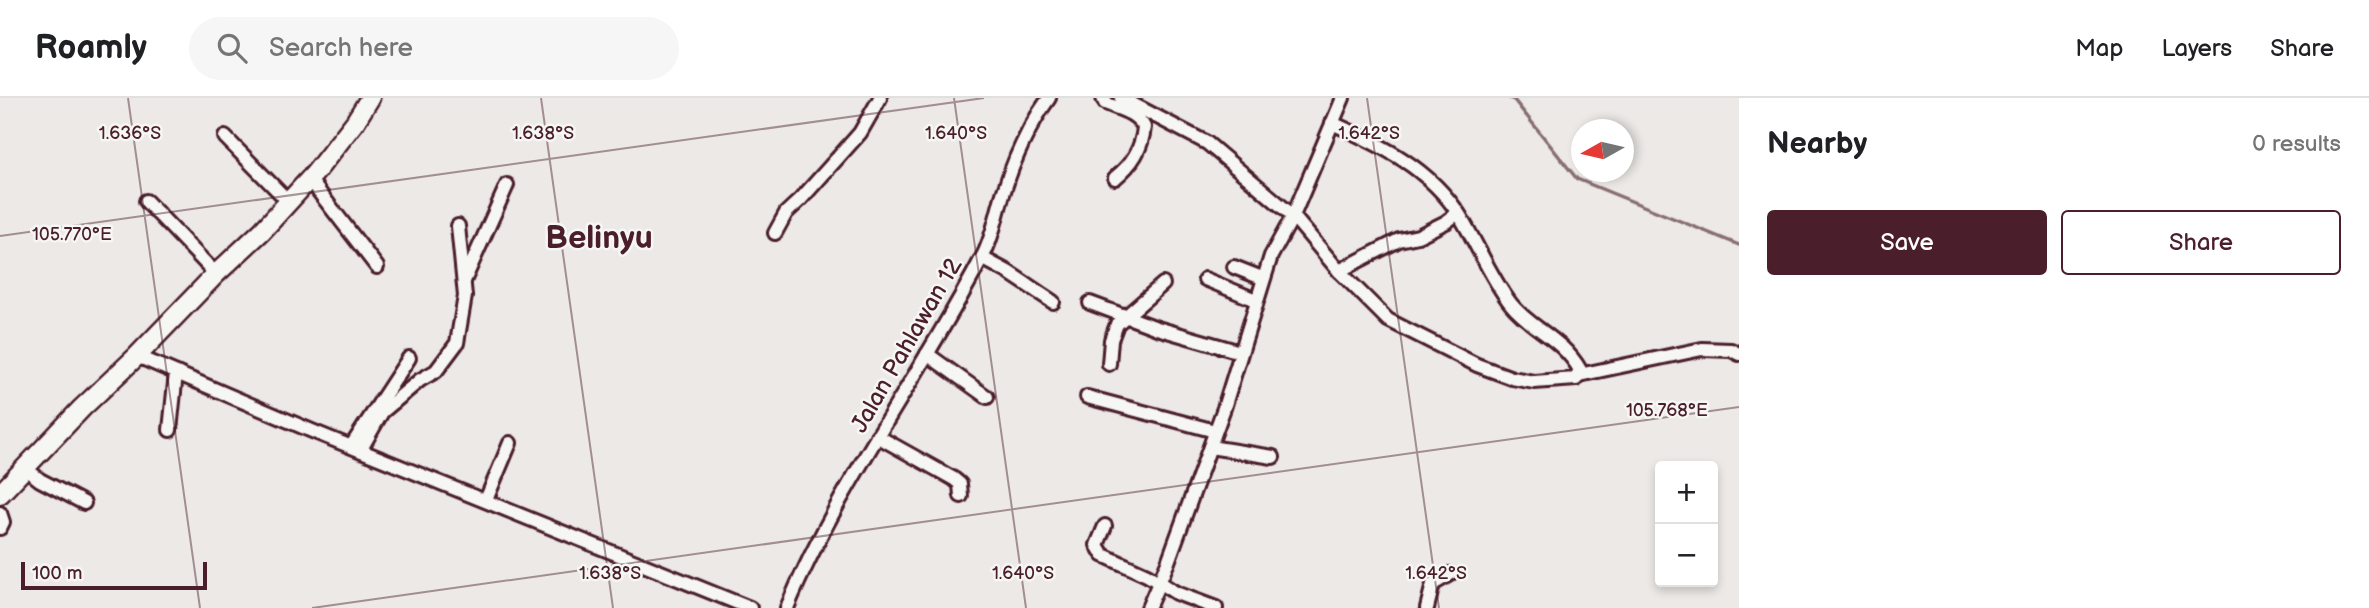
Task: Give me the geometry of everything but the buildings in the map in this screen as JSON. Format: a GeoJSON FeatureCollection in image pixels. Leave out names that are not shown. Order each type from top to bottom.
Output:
{"type":"FeatureCollection","features":[{"type":"Feature","properties":{"kind":"highway"},"geometry":{"type":"LineString","coordinates":[[0,494],[82,408],[262,231],[309,179],[370,98]]}},
{"type":"Feature","properties":{"kind":"street"},"geometry":{"type":"LineString","coordinates":[[775,233],[786,213],[802,200],[860,133],[880,98]]}},
{"type":"Feature","properties":{"kind":"street","name":"Jalan Pahlawan 12"},"geometry":{"type":"LineString","coordinates":[[787,608],[799,580],[877,436],[982,258],[1005,188],[1030,125],[1049,98]]}},
{"type":"Feature","properties":{"kind":"street"},"geometry":{"type":"LineString","coordinates":[[1103,98],[1105,103],[1130,113],[1141,121],[1144,127],[1130,166],[1115,178]]}},
{"type":"Feature","properties":{"kind":"street"},"geometry":{"type":"LineString","coordinates":[[1121,98],[1207,143],[1293,216],[1339,271],[1388,320],[1477,366],[1534,382],[1576,379],[1579,375],[1702,349],[1731,350],[1739,354]]}},
{"type":"Feature","properties":{"kind":"street"},"geometry":{"type":"LineString","coordinates":[[1148,608],[1210,446],[1262,278],[1293,216],[1343,98]]}},
{"type":"Feature","properties":{"kind":"street"},"geometry":{"type":"LineString","coordinates":[[1332,123],[1384,146],[1432,180],[1458,213],[1511,305],[1571,354],[1580,370],[1579,375]]}},
{"type":"Feature","properties":{"kind":"street"},"geometry":{"type":"LineString","coordinates":[[225,137],[288,201]]}},
{"type":"Feature","properties":{"kind":"street"},"geometry":{"type":"LineString","coordinates":[[309,179],[377,267]]}},
{"type":"Feature","properties":{"kind":"street"},"geometry":{"type":"LineString","coordinates":[[463,282],[507,185]]}},
{"type":"Feature","properties":{"kind":"street"},"geometry":{"type":"LineString","coordinates":[[146,201],[216,274]]}},
{"type":"Feature","properties":{"kind":"street"},"geometry":{"type":"LineString","coordinates":[[1339,271],[1399,240],[1418,236],[1458,213]]}},
{"type":"Feature","properties":{"kind":"street"},"geometry":{"type":"LineString","coordinates":[[356,447],[382,412],[436,371],[457,343],[465,296],[458,226]]}},
{"type":"Feature","properties":{"kind":"street"},"geometry":{"type":"LineString","coordinates":[[982,258],[1053,302]]}},
{"type":"Feature","properties":{"kind":"street"},"geometry":{"type":"LineString","coordinates":[[1234,267],[1262,278]]}},
{"type":"Feature","properties":{"kind":"street"},"geometry":{"type":"LineString","coordinates":[[1205,279],[1256,300]]}},
{"type":"Feature","properties":{"kind":"street"},"geometry":{"type":"LineString","coordinates":[[1109,364],[1113,331],[1163,284]]}},
{"type":"Feature","properties":{"kind":"street"},"geometry":{"type":"LineString","coordinates":[[1090,303],[1157,328],[1240,352]]}},
{"type":"Feature","properties":{"kind":"street"},"geometry":{"type":"LineString","coordinates":[[927,354],[987,397]]}},
{"type":"Feature","properties":{"kind":"street"},"geometry":{"type":"LineString","coordinates":[[137,356],[312,431],[750,608]]}},
{"type":"Feature","properties":{"kind":"street"},"geometry":{"type":"LineString","coordinates":[[356,447],[409,358]]}},
{"type":"Feature","properties":{"kind":"street"},"geometry":{"type":"LineString","coordinates":[[170,430],[176,373]]}},
{"type":"Feature","properties":{"kind":"street"},"geometry":{"type":"LineString","coordinates":[[1087,397],[1215,431]]}},
{"type":"Feature","properties":{"kind":"street"},"geometry":{"type":"LineString","coordinates":[[877,436],[954,479],[960,484],[961,496]]}},
{"type":"Feature","properties":{"kind":"street"},"geometry":{"type":"LineString","coordinates":[[486,500],[510,443]]}},
{"type":"Feature","properties":{"kind":"street"},"geometry":{"type":"LineString","coordinates":[[1210,446],[1273,457]]}},
{"type":"Feature","properties":{"kind":"street"},"geometry":{"type":"LineString","coordinates":[[25,468],[50,486],[84,503]]}},
{"type":"Feature","properties":{"kind":"street"},"geometry":{"type":"LineString","coordinates":[[0,513],[3,519],[0,528]]}},
{"type":"Feature","properties":{"kind":"street"},"geometry":{"type":"LineString","coordinates":[[1105,526],[1097,545],[1099,552],[1176,593],[1216,608]]}},
{"type":"Feature","properties":{"kind":"street"},"geometry":{"type":"LineString","coordinates":[[1427,608],[1433,583],[1450,574]]}},
{"type":"Feature","properties":{"kind":"waterway"},"geometry":{"type":"LineString","coordinates":[[1509,98],[1514,100],[1577,179],[1739,245]]}},
{"type":"Feature","properties":{"kind":"district","name":"Belinyu"},"geometry":{"type":"Point","coordinates":[599,237]}}]}
